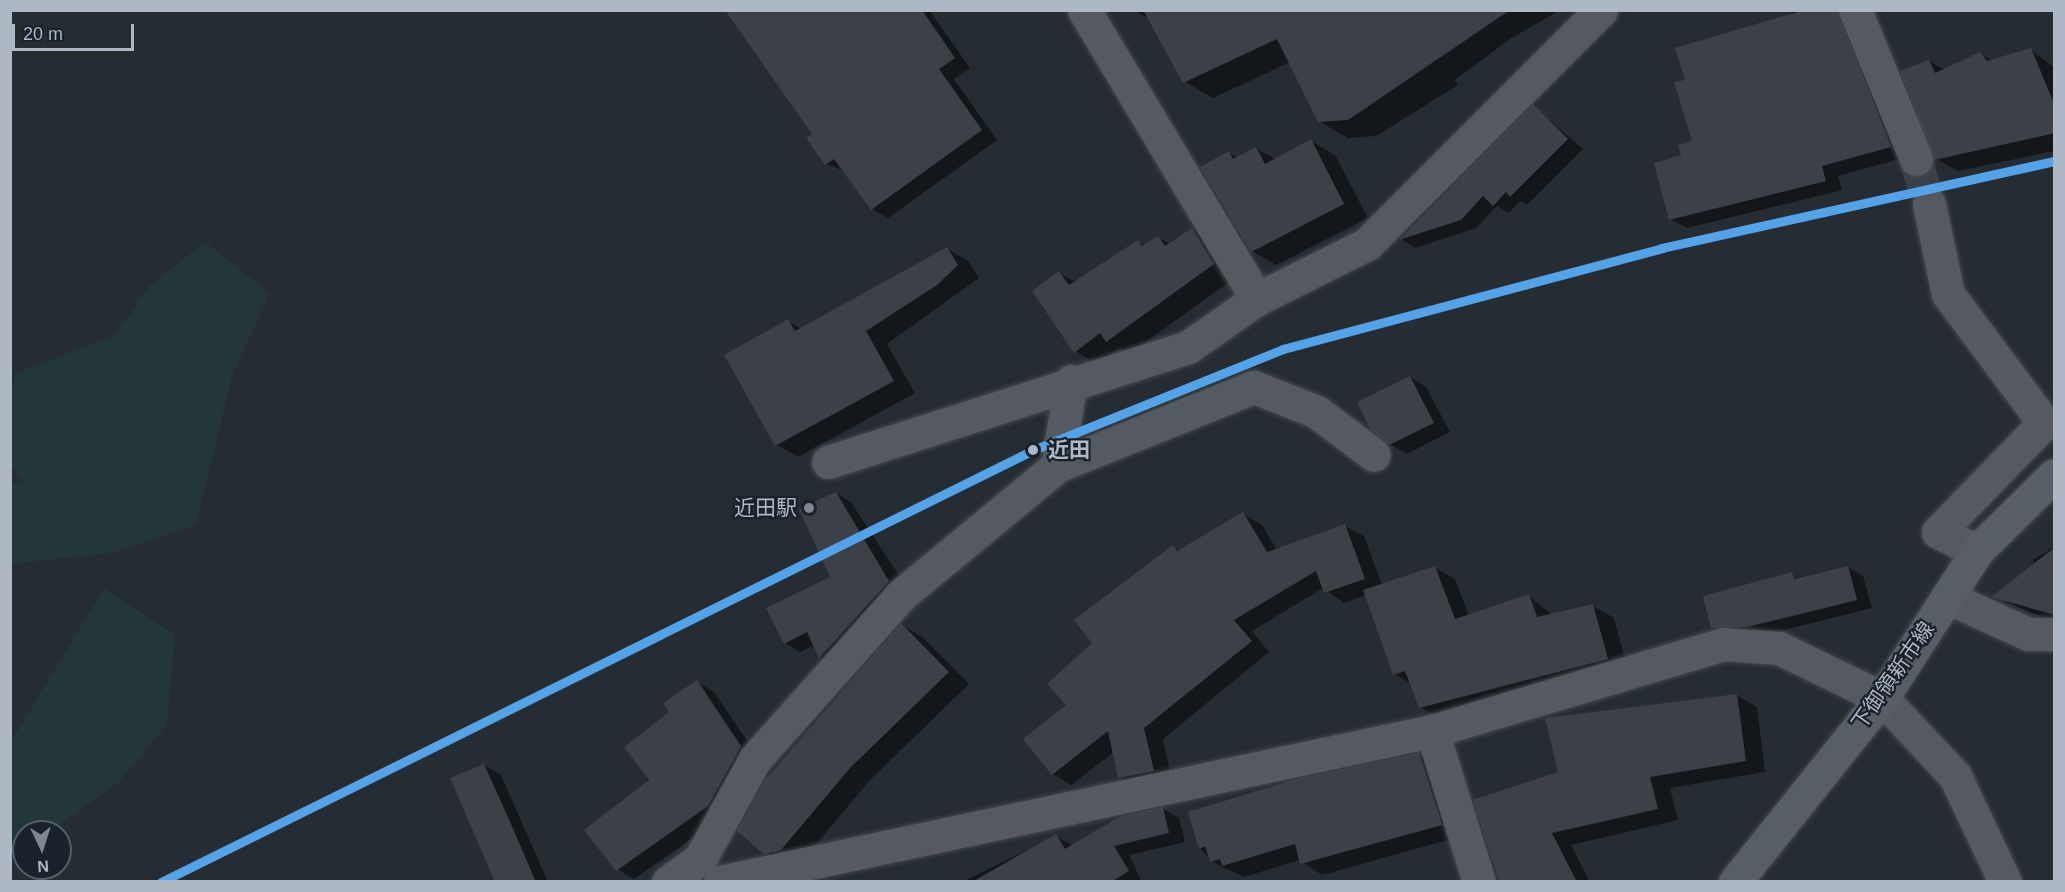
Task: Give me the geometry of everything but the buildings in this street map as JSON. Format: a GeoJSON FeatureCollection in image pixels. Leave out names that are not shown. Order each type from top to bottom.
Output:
{"type":"FeatureCollection","features":[{"type":"Feature","properties":{"kind":"main road","name":"下御領新市線"},"geometry":{"type":"LineString","coordinates":[[1735,882],[1882,698],[1977,551],[2055,476]]}},
{"type":"Feature","properties":{"kind":"street"},"geometry":{"type":"LineString","coordinates":[[1084,10],[1257,299]]}},
{"type":"Feature","properties":{"kind":"street"},"geometry":{"type":"LineString","coordinates":[[828,462],[1071,381],[1188,347],[1257,299],[1367,244],[1601,10]]}},
{"type":"Feature","properties":{"kind":"street"},"geometry":{"type":"LineString","coordinates":[[1855,10],[1916,159]]}},
{"type":"Feature","properties":{"kind":"street"},"geometry":{"type":"LineString","coordinates":[[1929,204],[1948,294],[2044,423],[1938,532],[1977,551]]}},
{"type":"Feature","properties":{"kind":"street"},"geometry":{"type":"LineString","coordinates":[[1057,466],[1071,381]]}},
{"type":"Feature","properties":{"kind":"street"},"geometry":{"type":"LineString","coordinates":[[668,882],[700,859],[755,759],[900,596],[1057,466],[1254,387],[1317,412],[1374,455]]}},
{"type":"Feature","properties":{"kind":"street"},"geometry":{"type":"LineString","coordinates":[[1947,597],[2028,634],[2055,634]]}},
{"type":"Feature","properties":{"kind":"street"},"geometry":{"type":"LineString","coordinates":[[720,882],[1432,731],[1723,644],[1779,648],[1882,698],[1955,776],[2005,882]]}},
{"type":"Feature","properties":{"kind":"street"},"geometry":{"type":"LineString","coordinates":[[1432,731],[1479,882]]}},
{"type":"Feature","properties":{"kind":"green space"},"geometry":{"type":"Polygon","coordinates":[[[205,242],[270,293],[232,376],[196,525],[112,553],[11,564],[11,483],[23,481],[11,465],[11,390],[16,373],[117,334],[149,286],[205,242]]]}},
{"type":"Feature","properties":{"kind":"green space"},"geometry":{"type":"Polygon","coordinates":[[[104,588],[175,635],[167,724],[118,783],[66,820],[12,820],[11,860],[11,742],[104,588]]]}},
{"type":"Feature","properties":{"kind":"tunnel"},"geometry":{"type":"LineString","coordinates":[[1916,159],[1929,204]]}},
{"type":"Feature","properties":{"kind":"transit line"},"geometry":{"type":"LineString","coordinates":[[161,882],[1033,450],[1283,349],[1662,248],[2054,161]]}},
{"type":"Feature","properties":{"kind":"place","name":"近田"},"geometry":{"type":"Point","coordinates":[1033,450]}},
{"type":"Feature","properties":{"kind":"place","name":"近田駅"},"geometry":{"type":"Point","coordinates":[809,508]}}]}
